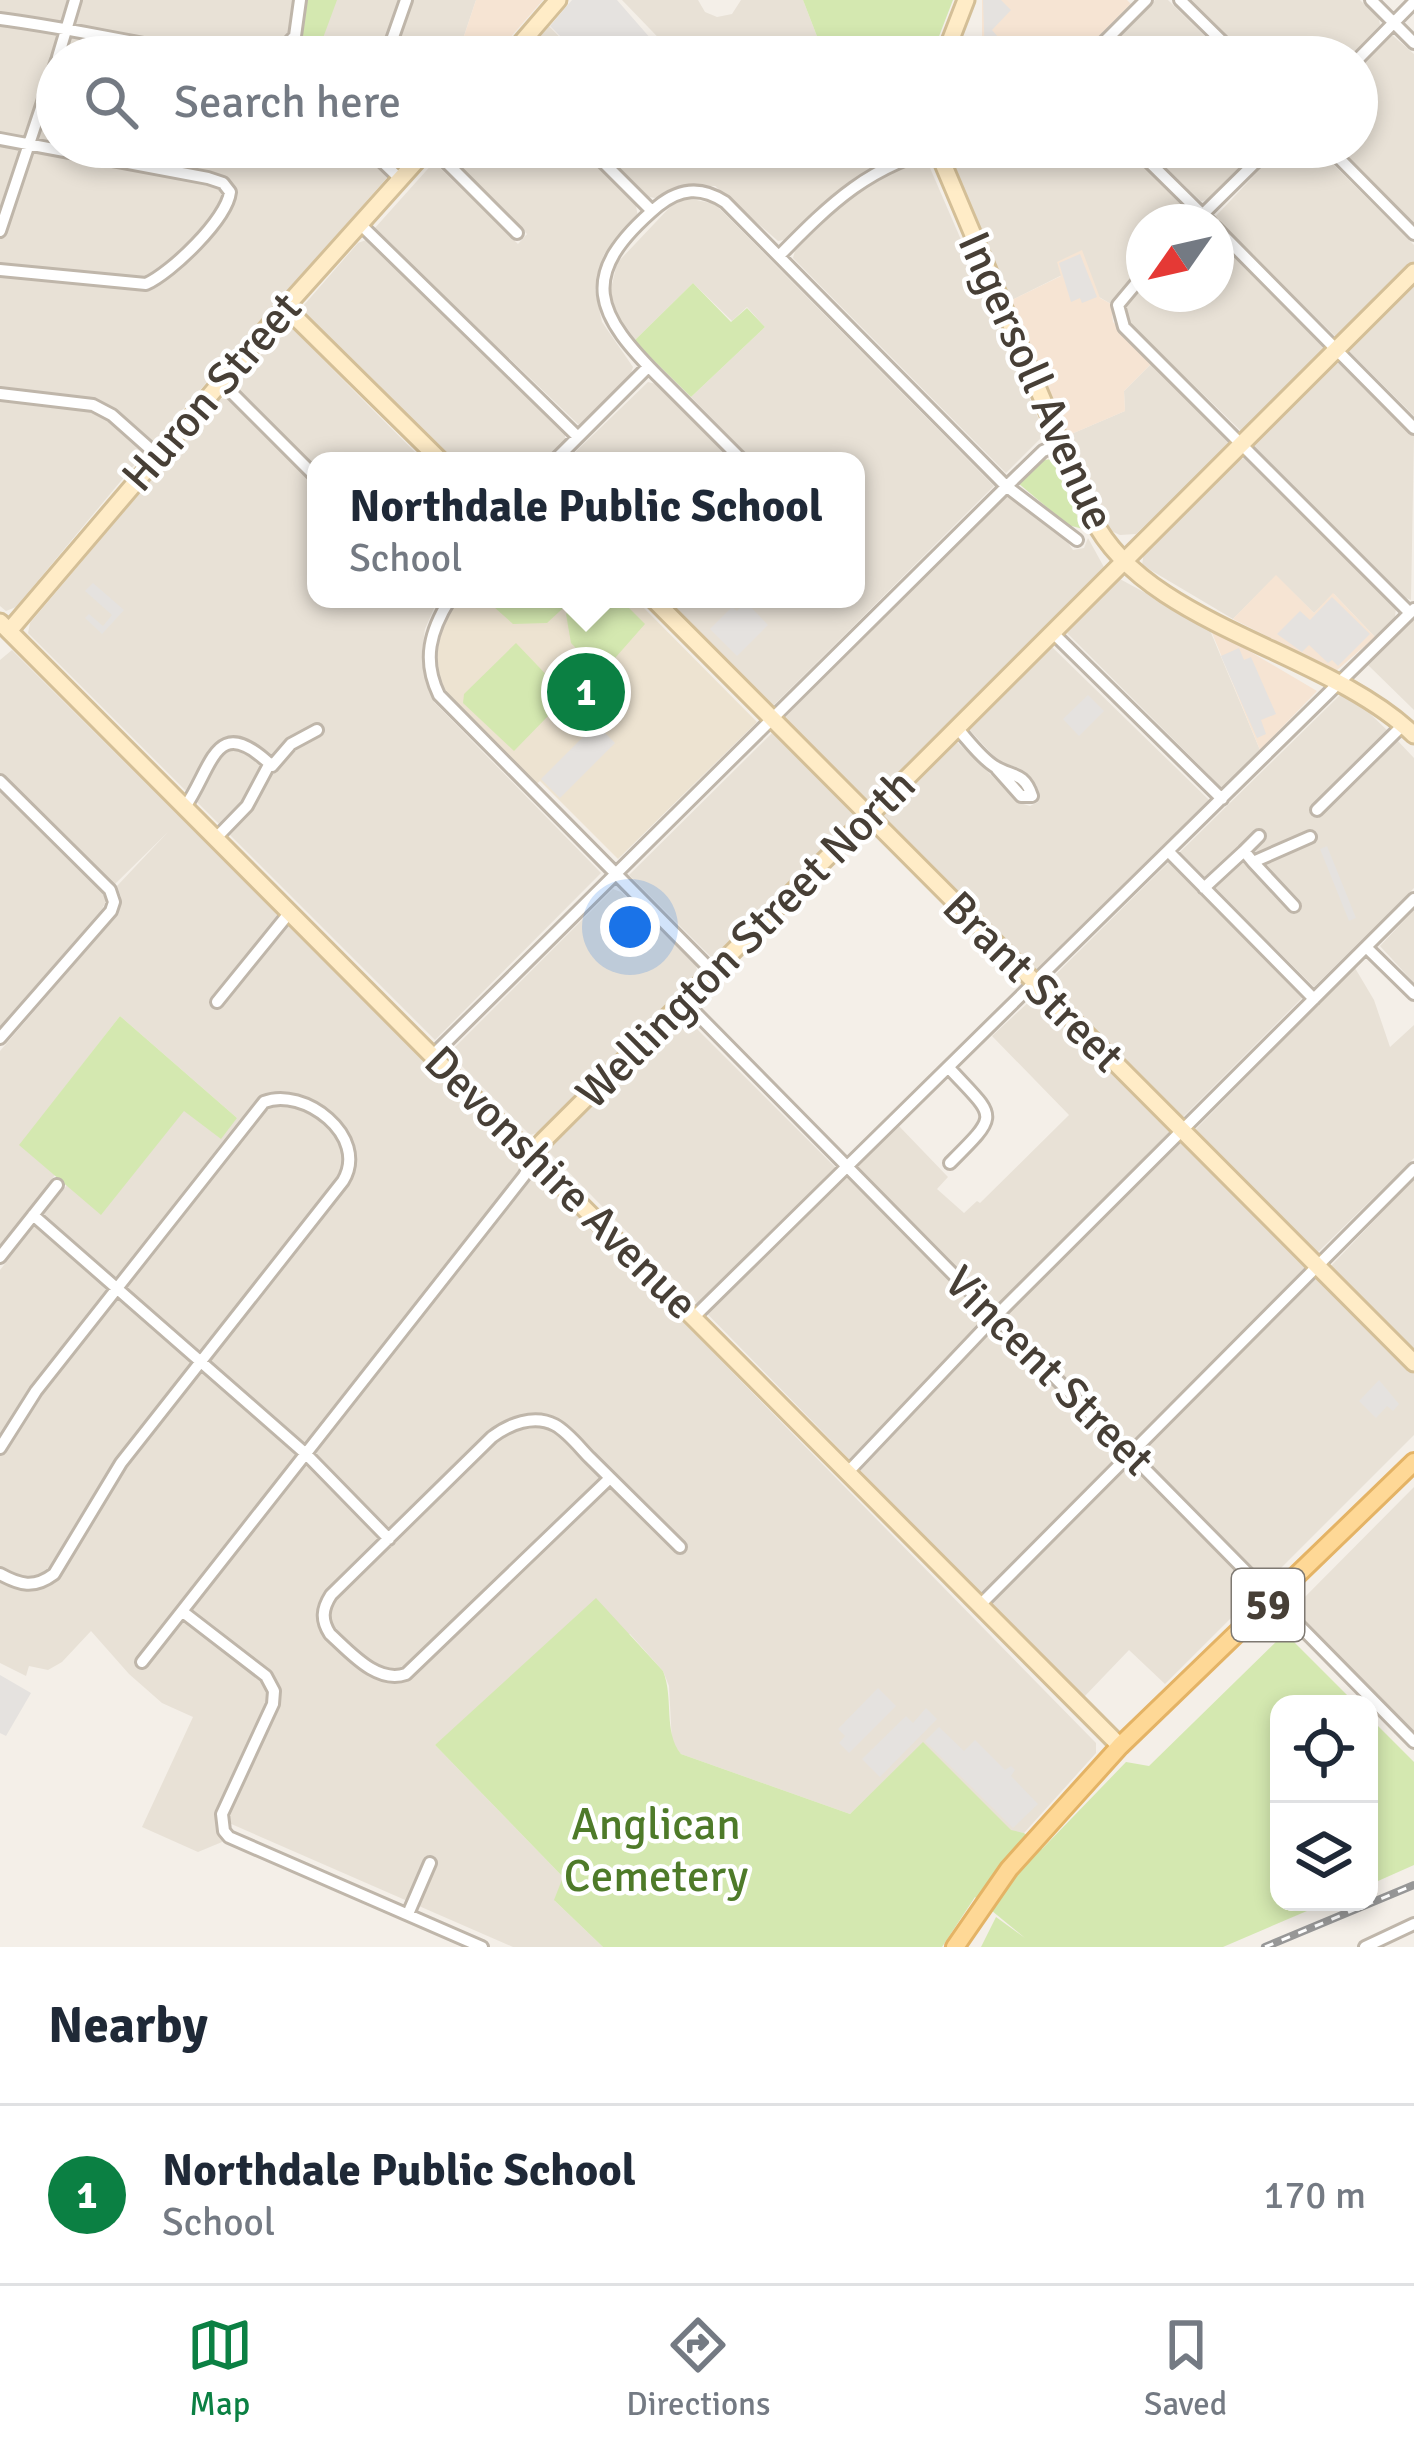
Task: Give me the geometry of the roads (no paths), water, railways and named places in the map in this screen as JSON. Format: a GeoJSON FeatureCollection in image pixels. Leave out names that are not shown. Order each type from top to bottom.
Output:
{"type":"FeatureCollection","features":[{"type":"Feature","properties":{"kind":"main road"},"geometry":{"type":"LineString","coordinates":[[527,36],[558,0]]}},
{"type":"Feature","properties":{"kind":"main road"},"geometry":{"type":"LineString","coordinates":[[952,36],[966,0]]}},
{"type":"Feature","properties":{"kind":"main road","name":"Huron Street"},"geometry":{"type":"LineString","coordinates":[[3,632],[410,168]]}},
{"type":"Feature","properties":{"kind":"main road","name":"Ingersoll Avenue"},"geometry":{"type":"LineString","coordinates":[[948,168],[1096,526],[1123,563],[1152,587],[1372,701],[1409,730]]}},
{"type":"Feature","properties":{"kind":"main road","name":"Wellington Street North"},"geometry":{"type":"LineString","coordinates":[[535,1157],[542,1142],[683,1000],[1414,272]]}},
{"type":"Feature","properties":{"kind":"main road"},"geometry":{"type":"LineString","coordinates":[[285,307],[433,452]]}},
{"type":"Feature","properties":{"kind":"main road","name":"Brant Street"},"geometry":{"type":"LineString","coordinates":[[661,608],[1414,1364]]}},
{"type":"Feature","properties":{"kind":"main road","name":"Devonshire Avenue"},"geometry":{"type":"LineString","coordinates":[[3,632],[185,807],[1120,1746]]}},
{"type":"Feature","properties":{"kind":"main road","name":"59"},"geometry":{"type":"LineString","coordinates":[[955,1947],[1009,1869],[1120,1746],[1414,1462]]}},
{"type":"Feature","properties":{"kind":"street"},"geometry":{"type":"LineString","coordinates":[[65,36],[75,0]]}},
{"type":"Feature","properties":{"kind":"street"},"geometry":{"type":"LineString","coordinates":[[295,36],[300,0]]}},
{"type":"Feature","properties":{"kind":"street"},"geometry":{"type":"LineString","coordinates":[[393,36],[406,0]]}},
{"type":"Feature","properties":{"kind":"street"},"geometry":{"type":"LineString","coordinates":[[1110,36],[1146,0]]}},
{"type":"Feature","properties":{"kind":"street"},"geometry":{"type":"LineString","coordinates":[[1180,0],[1217,36]]}},
{"type":"Feature","properties":{"kind":"street"},"geometry":{"type":"LineString","coordinates":[[1370,0],[1414,43]]}},
{"type":"Feature","properties":{"kind":"street"},"geometry":{"type":"LineString","coordinates":[[1378,38],[1414,2]]}},
{"type":"Feature","properties":{"kind":"street"},"geometry":{"type":"LineString","coordinates":[[0,19],[105,36]]}},
{"type":"Feature","properties":{"kind":"street"},"geometry":{"type":"LineString","coordinates":[[0,231],[36,124]]}},
{"type":"Feature","properties":{"kind":"street"},"geometry":{"type":"LineString","coordinates":[[0,139],[36,144]]}},
{"type":"Feature","properties":{"kind":"street"},"geometry":{"type":"LineString","coordinates":[[0,270],[146,284],[167,272],[230,199],[227,187],[218,181],[154,168]]}},
{"type":"Feature","properties":{"kind":"street"},"geometry":{"type":"LineString","coordinates":[[389,168],[400,179]]}},
{"type":"Feature","properties":{"kind":"street"},"geometry":{"type":"LineString","coordinates":[[451,168],[517,233]]}},
{"type":"Feature","properties":{"kind":"street"},"geometry":{"type":"LineString","coordinates":[[609,168],[652,211]]}},
{"type":"Feature","properties":{"kind":"street"},"geometry":{"type":"LineString","coordinates":[[779,256],[854,186],[886,168]]}},
{"type":"Feature","properties":{"kind":"street"},"geometry":{"type":"LineString","coordinates":[[1154,168],[1187,204]]}},
{"type":"Feature","properties":{"kind":"street"},"geometry":{"type":"LineString","coordinates":[[1217,204],[1250,168]]}},
{"type":"Feature","properties":{"kind":"street"},"geometry":{"type":"LineString","coordinates":[[1349,168],[1414,234]]}},
{"type":"Feature","properties":{"kind":"street"},"geometry":{"type":"LineString","coordinates":[[733,452],[612,326],[604,304],[602,282],[612,258],[652,211],[681,192],[706,192],[725,202],[1006,486],[1077,540]]}},
{"type":"Feature","properties":{"kind":"street"},"geometry":{"type":"LineString","coordinates":[[360,224],[578,436]]}},
{"type":"Feature","properties":{"kind":"street"},"geometry":{"type":"LineString","coordinates":[[1234,247],[1414,428]]}},
{"type":"Feature","properties":{"kind":"street"},"geometry":{"type":"LineString","coordinates":[[695,1316],[1412,611],[1124,327],[1118,305],[1126,295]]}},
{"type":"Feature","properties":{"kind":"street"},"geometry":{"type":"LineString","coordinates":[[563,452],[649,367]]}},
{"type":"Feature","properties":{"kind":"street"},"geometry":{"type":"LineString","coordinates":[[221,382],[307,468]]}},
{"type":"Feature","properties":{"kind":"street"},"geometry":{"type":"LineString","coordinates":[[0,394],[93,405],[112,415],[157,455]]}},
{"type":"Feature","properties":{"kind":"street"},"geometry":{"type":"LineString","coordinates":[[433,1055],[1006,486],[1043,452],[1061,444]]}},
{"type":"Feature","properties":{"kind":"street"},"geometry":{"type":"LineString","coordinates":[[445,608],[429,646],[430,672],[439,695],[712,971]]}},
{"type":"Feature","properties":{"kind":"street"},"geometry":{"type":"LineString","coordinates":[[1053,633],[1222,800]]}},
{"type":"Feature","properties":{"kind":"street"},"geometry":{"type":"LineString","coordinates":[[957,728],[997,769]]}},
{"type":"Feature","properties":{"kind":"street"},"geometry":{"type":"LineString","coordinates":[[216,838],[247,806],[270,764],[291,744],[317,730]]}},
{"type":"Feature","properties":{"kind":"street"},"geometry":{"type":"LineString","coordinates":[[1317,810],[1409,730]]}},
{"type":"Feature","properties":{"kind":"street"},"geometry":{"type":"LineString","coordinates":[[185,807],[211,756],[229,741],[247,746],[270,764]]}},
{"type":"Feature","properties":{"kind":"street"},"geometry":{"type":"LineString","coordinates":[[0,781],[110,890],[114,902],[0,1038]]}},
{"type":"Feature","properties":{"kind":"street"},"geometry":{"type":"LineString","coordinates":[[1204,888],[1259,836]]}},
{"type":"Feature","properties":{"kind":"street"},"geometry":{"type":"LineString","coordinates":[[1253,862],[1310,837]]}},
{"type":"Feature","properties":{"kind":"street"},"geometry":{"type":"LineString","coordinates":[[1244,851],[1294,906]]}},
{"type":"Feature","properties":{"kind":"street"},"geometry":{"type":"LineString","coordinates":[[1169,852],[1314,998]]}},
{"type":"Feature","properties":{"kind":"street"},"geometry":{"type":"LineString","coordinates":[[848,1472],[995,1318],[1414,899]]}},
{"type":"Feature","properties":{"kind":"street"},"geometry":{"type":"LineString","coordinates":[[217,1001],[290,912]]}},
{"type":"Feature","properties":{"kind":"street"},"geometry":{"type":"LineString","coordinates":[[1366,947],[1414,994]]}},
{"type":"Feature","properties":{"kind":"street","name":"Vincent Street"},"geometry":{"type":"LineString","coordinates":[[683,1000],[1414,1742]]}},
{"type":"Feature","properties":{"kind":"street"},"geometry":{"type":"LineString","coordinates":[[949,1068],[986,1108],[989,1118],[986,1127],[950,1163]]}},
{"type":"Feature","properties":{"kind":"street"},"geometry":{"type":"LineString","coordinates":[[0,1448],[36,1391],[264,1102],[283,1096],[298,1099],[344,1135],[351,1160],[343,1181],[109,1480],[54,1574],[33,1585],[0,1574]]}},
{"type":"Feature","properties":{"kind":"street","name":"Wellington Street North"},"geometry":{"type":"LineString","coordinates":[[142,1662],[535,1157]]}},
{"type":"Feature","properties":{"kind":"street"},"geometry":{"type":"LineString","coordinates":[[980,1605],[1414,1169]]}},
{"type":"Feature","properties":{"kind":"street"},"geometry":{"type":"LineString","coordinates":[[0,1256],[57,1185]]}},
{"type":"Feature","properties":{"kind":"street"},"geometry":{"type":"LineString","coordinates":[[33,1215],[306,1454],[389,1539]]}},
{"type":"Feature","properties":{"kind":"street"},"geometry":{"type":"LineString","coordinates":[[610,1478],[410,1672],[395,1678],[376,1672],[329,1634],[322,1616],[330,1596],[492,1437],[527,1421],[553,1424],[610,1478],[680,1547]]}},
{"type":"Feature","properties":{"kind":"street"},"geometry":{"type":"LineString","coordinates":[[183,1612],[266,1676],[274,1691],[273,1704],[222,1814],[229,1837],[482,1947]]}},
{"type":"Feature","properties":{"kind":"street"},"geometry":{"type":"LineString","coordinates":[[408,1914],[430,1863]]}},
{"type":"Feature","properties":{"kind":"street"},"geometry":{"type":"LineString","coordinates":[[1365,1947],[1414,1924]]}},
{"type":"Feature","properties":{"kind":"railway"},"geometry":{"type":"LineString","coordinates":[[1265,1947],[1414,1885]]}},
{"type":"Feature","properties":{"kind":"place","name":"Northdale Public School"},"geometry":{"type":"Point","coordinates":[586,692]}},
{"type":"Feature","properties":{"kind":"park label","name":"Anglican Cemetery"},"geometry":{"type":"Point","coordinates":[656,1850]}}]}
